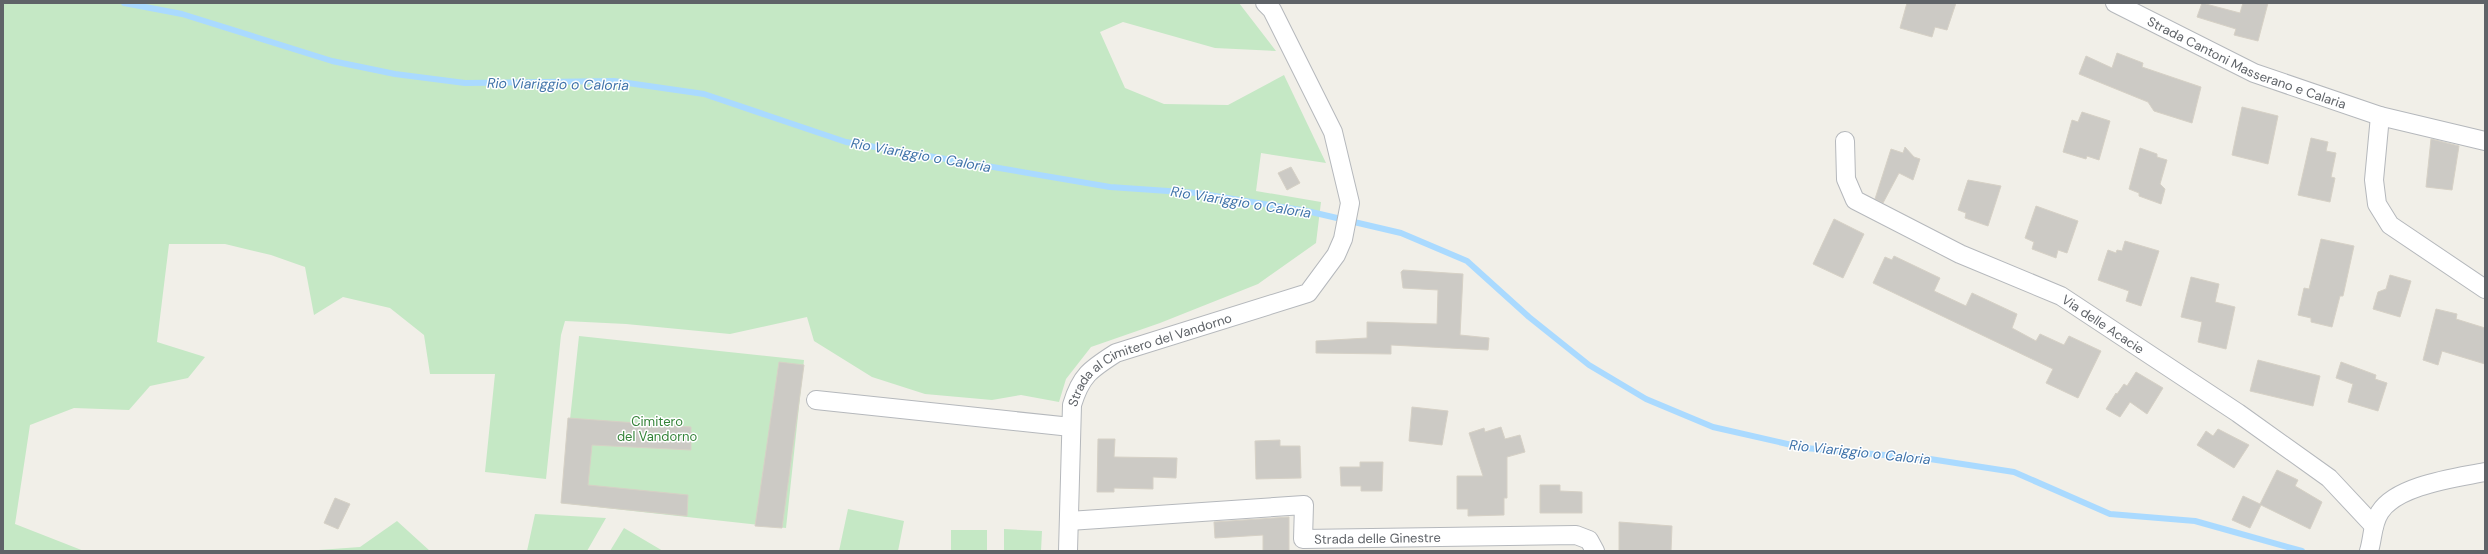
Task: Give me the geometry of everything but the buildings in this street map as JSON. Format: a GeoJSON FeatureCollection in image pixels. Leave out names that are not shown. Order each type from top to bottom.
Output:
{"type":"FeatureCollection","features":[{"type":"Feature","properties":{"kind":"street","name":"Strada al Cimitero del Vandorno"},"geometry":{"type":"LineString","coordinates":[[1068,551],[1072,404],[1078,386],[1091,369],[1116,353],[1308,293],[1336,255],[1343,239],[1350,203],[1333,132],[1272,10],[1265,3]]}},
{"type":"Feature","properties":{"kind":"street","name":"Strada Cantoni Masserano e Calaria"},"geometry":{"type":"LineString","coordinates":[[2115,3],[2254,73],[2380,116],[2485,141]]}},
{"type":"Feature","properties":{"kind":"street"},"geometry":{"type":"LineString","coordinates":[[2380,116],[2374,180],[2377,204],[2390,225],[2485,289]]}},
{"type":"Feature","properties":{"kind":"street","name":"Via delle Acacie"},"geometry":{"type":"LineString","coordinates":[[1846,141],[1846,179],[1855,200],[1960,254],[2061,296],[2238,413],[2329,478],[2374,526]]}},
{"type":"Feature","properties":{"kind":"street"},"geometry":{"type":"LineString","coordinates":[[816,400],[1071,428]]}},
{"type":"Feature","properties":{"kind":"street"},"geometry":{"type":"LineString","coordinates":[[2369,550],[2374,526],[2380,511],[2389,504],[2417,488],[2485,472]]}},
{"type":"Feature","properties":{"kind":"street","name":"Strada delle Ginestre"},"geometry":{"type":"LineString","coordinates":[[1069,521],[1304,505],[1302,545],[1576,535],[1589,540],[1595,551]]}},
{"type":"Feature","properties":{"kind":"green space"},"geometry":{"type":"Polygon","coordinates":[[[3,3],[1239,3],[1276,51],[1215,48],[1123,22],[1100,32],[1125,88],[1164,104],[1228,105],[1284,75],[1326,163],[1261,153],[1256,191],[1321,202],[1316,243],[1258,284],[1160,323],[1091,347],[1066,379],[1059,402],[1021,395],[992,400],[925,394],[872,377],[814,341],[807,317],[730,334],[626,324],[565,321],[561,335],[546,479],[485,472],[495,374],[430,374],[424,335],[390,308],[343,297],[314,315],[305,267],[271,255],[225,244],[169,244],[157,342],[205,357],[188,378],[150,386],[129,410],[74,408],[30,425],[15,524],[84,551],[3,551],[3,3]]]}},
{"type":"Feature","properties":{"kind":"green space","name":"Cimitero del Vandorno"},"geometry":{"type":"Polygon","coordinates":[[[579,336],[804,360],[786,528],[561,503],[579,336]]]}},
{"type":"Feature","properties":{"kind":"green space"},"geometry":{"type":"Polygon","coordinates":[[[848,509],[904,521],[898,551],[839,551],[848,509]]]}},
{"type":"Feature","properties":{"kind":"green space"},"geometry":{"type":"Polygon","coordinates":[[[535,514],[606,518],[587,551],[527,551],[535,514]]]}},
{"type":"Feature","properties":{"kind":"green space"},"geometry":{"type":"Polygon","coordinates":[[[397,521],[430,551],[305,551],[360,547],[397,521]]]}},
{"type":"Feature","properties":{"kind":"green space"},"geometry":{"type":"Polygon","coordinates":[[[624,528],[663,551],[610,551],[624,528]]]}},
{"type":"Feature","properties":{"kind":"green space"},"geometry":{"type":"Polygon","coordinates":[[[1004,529],[1042,531],[1041,551],[1004,551],[1004,529]]]}},
{"type":"Feature","properties":{"kind":"green space"},"geometry":{"type":"Polygon","coordinates":[[[951,530],[987,530],[987,551],[951,551],[951,530]]]}},
{"type":"Feature","properties":{"kind":"waterway","name":"Rio Viariggio o Caloria"},"geometry":{"type":"LineString","coordinates":[[124,3],[182,14],[332,61],[395,74],[465,83],[614,81],[704,94],[846,142],[1110,187],[1197,193],[1307,211],[1401,233],[1467,261],[1529,317],[1589,365],[1646,399],[1713,427],[1805,448],[1930,459],[2014,472],[2110,514],[2195,521],[2302,551]]}}]}
